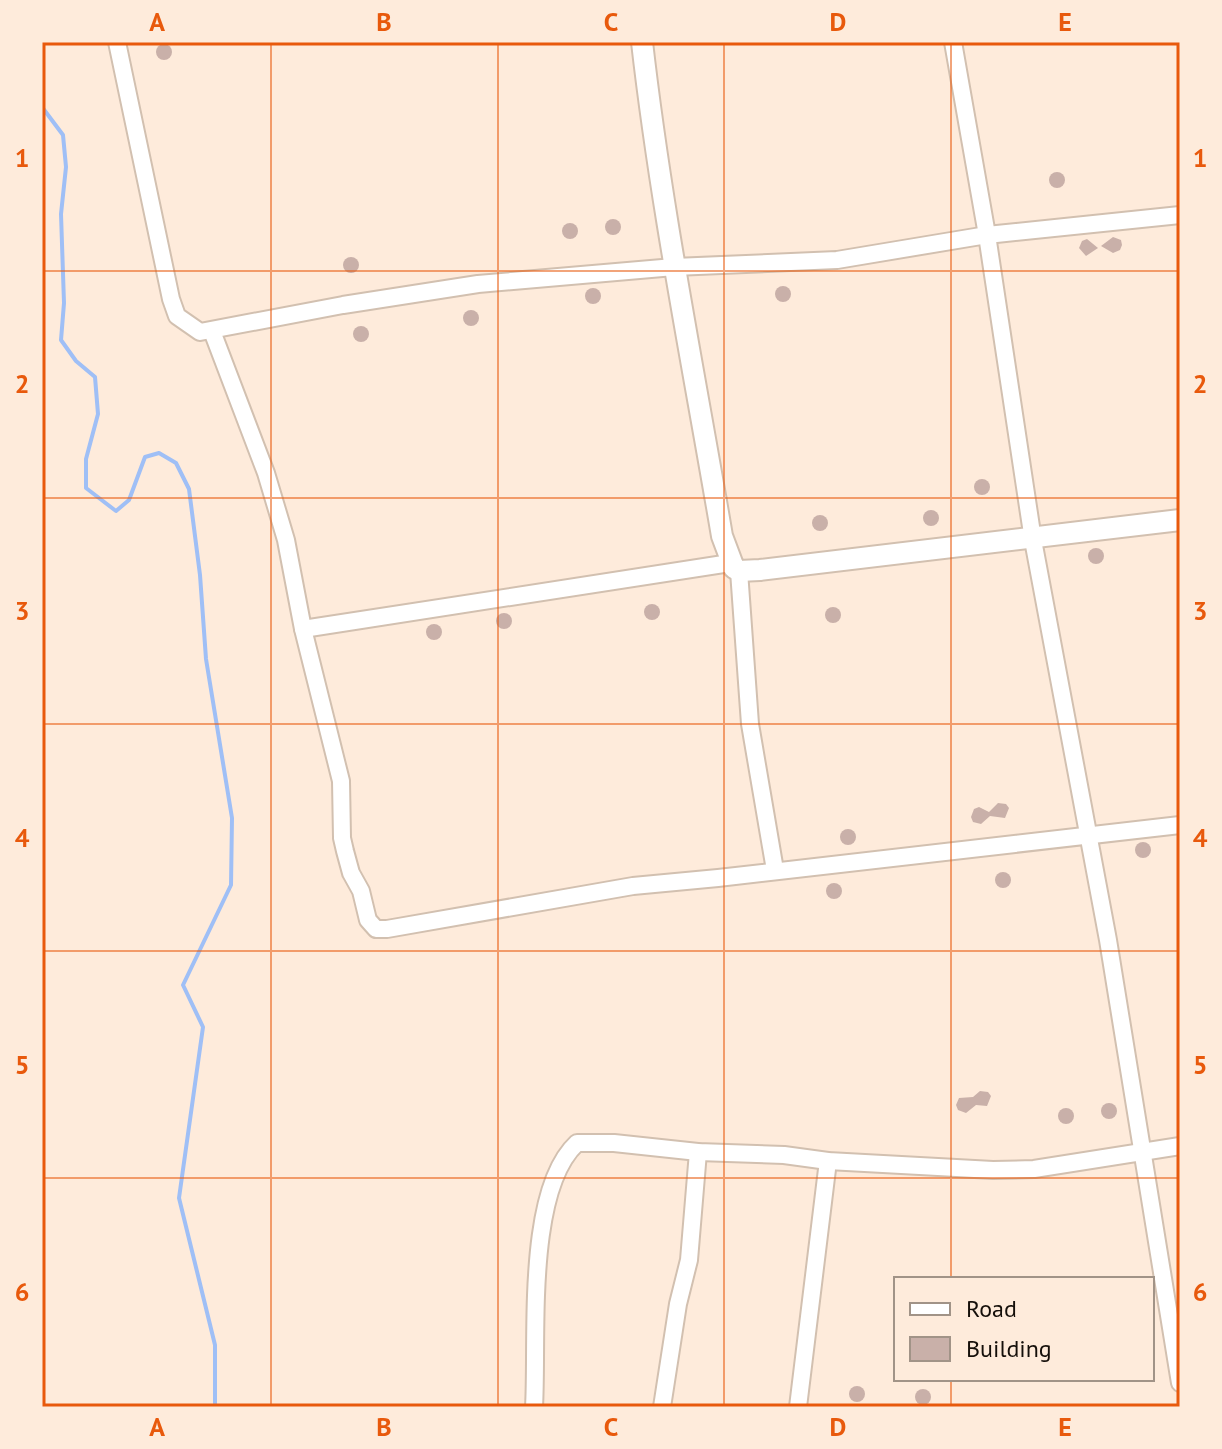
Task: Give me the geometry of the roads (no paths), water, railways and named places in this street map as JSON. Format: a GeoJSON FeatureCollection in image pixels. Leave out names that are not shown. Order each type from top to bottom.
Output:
{"type":"FeatureCollection","features":[{"type":"Feature","properties":{"kind":"street"},"geometry":{"type":"LineString","coordinates":[[117,42],[171,299],[177,316],[200,332],[478,284],[674,267],[837,260],[987,235],[1180,215]]}},
{"type":"Feature","properties":{"kind":"street"},"geometry":{"type":"LineString","coordinates":[[642,42],[674,267],[722,536],[734,567],[750,724],[775,870]]}},
{"type":"Feature","properties":{"kind":"street"},"geometry":{"type":"LineString","coordinates":[[953,42],[987,235],[1033,540],[1089,834],[1180,1383]]}},
{"type":"Feature","properties":{"kind":"street"},"geometry":{"type":"LineString","coordinates":[[212,331],[266,473],[286,540],[303,629],[341,781],[345,851],[351,873],[361,891],[368,920],[376,929],[633,886],[1180,825]]}},
{"type":"Feature","properties":{"kind":"street"},"geometry":{"type":"LineString","coordinates":[[303,629],[734,567],[1033,540],[1180,520]]}},
{"type":"Feature","properties":{"kind":"street"},"geometry":{"type":"LineString","coordinates":[[534,1407],[543,1219],[557,1170],[577,1143],[993,1170],[1034,1169],[1180,1146]]}},
{"type":"Feature","properties":{"kind":"street"},"geometry":{"type":"LineString","coordinates":[[662,1407],[678,1304],[689,1260],[698,1152]]}},
{"type":"Feature","properties":{"kind":"street"},"geometry":{"type":"LineString","coordinates":[[798,1407],[828,1161]]}},
{"type":"Feature","properties":{"kind":"waterway"},"geometry":{"type":"LineString","coordinates":[[42,107],[63,135],[66,167],[61,214],[64,303],[61,340],[76,361],[95,377],[98,414],[86,459],[86,488],[116,511],[129,500],[145,457],[159,453],[176,463],[189,489],[206,659],[232,818],[231,885],[183,985],[203,1027],[179,1198],[215,1345],[215,1407]]}}]}
